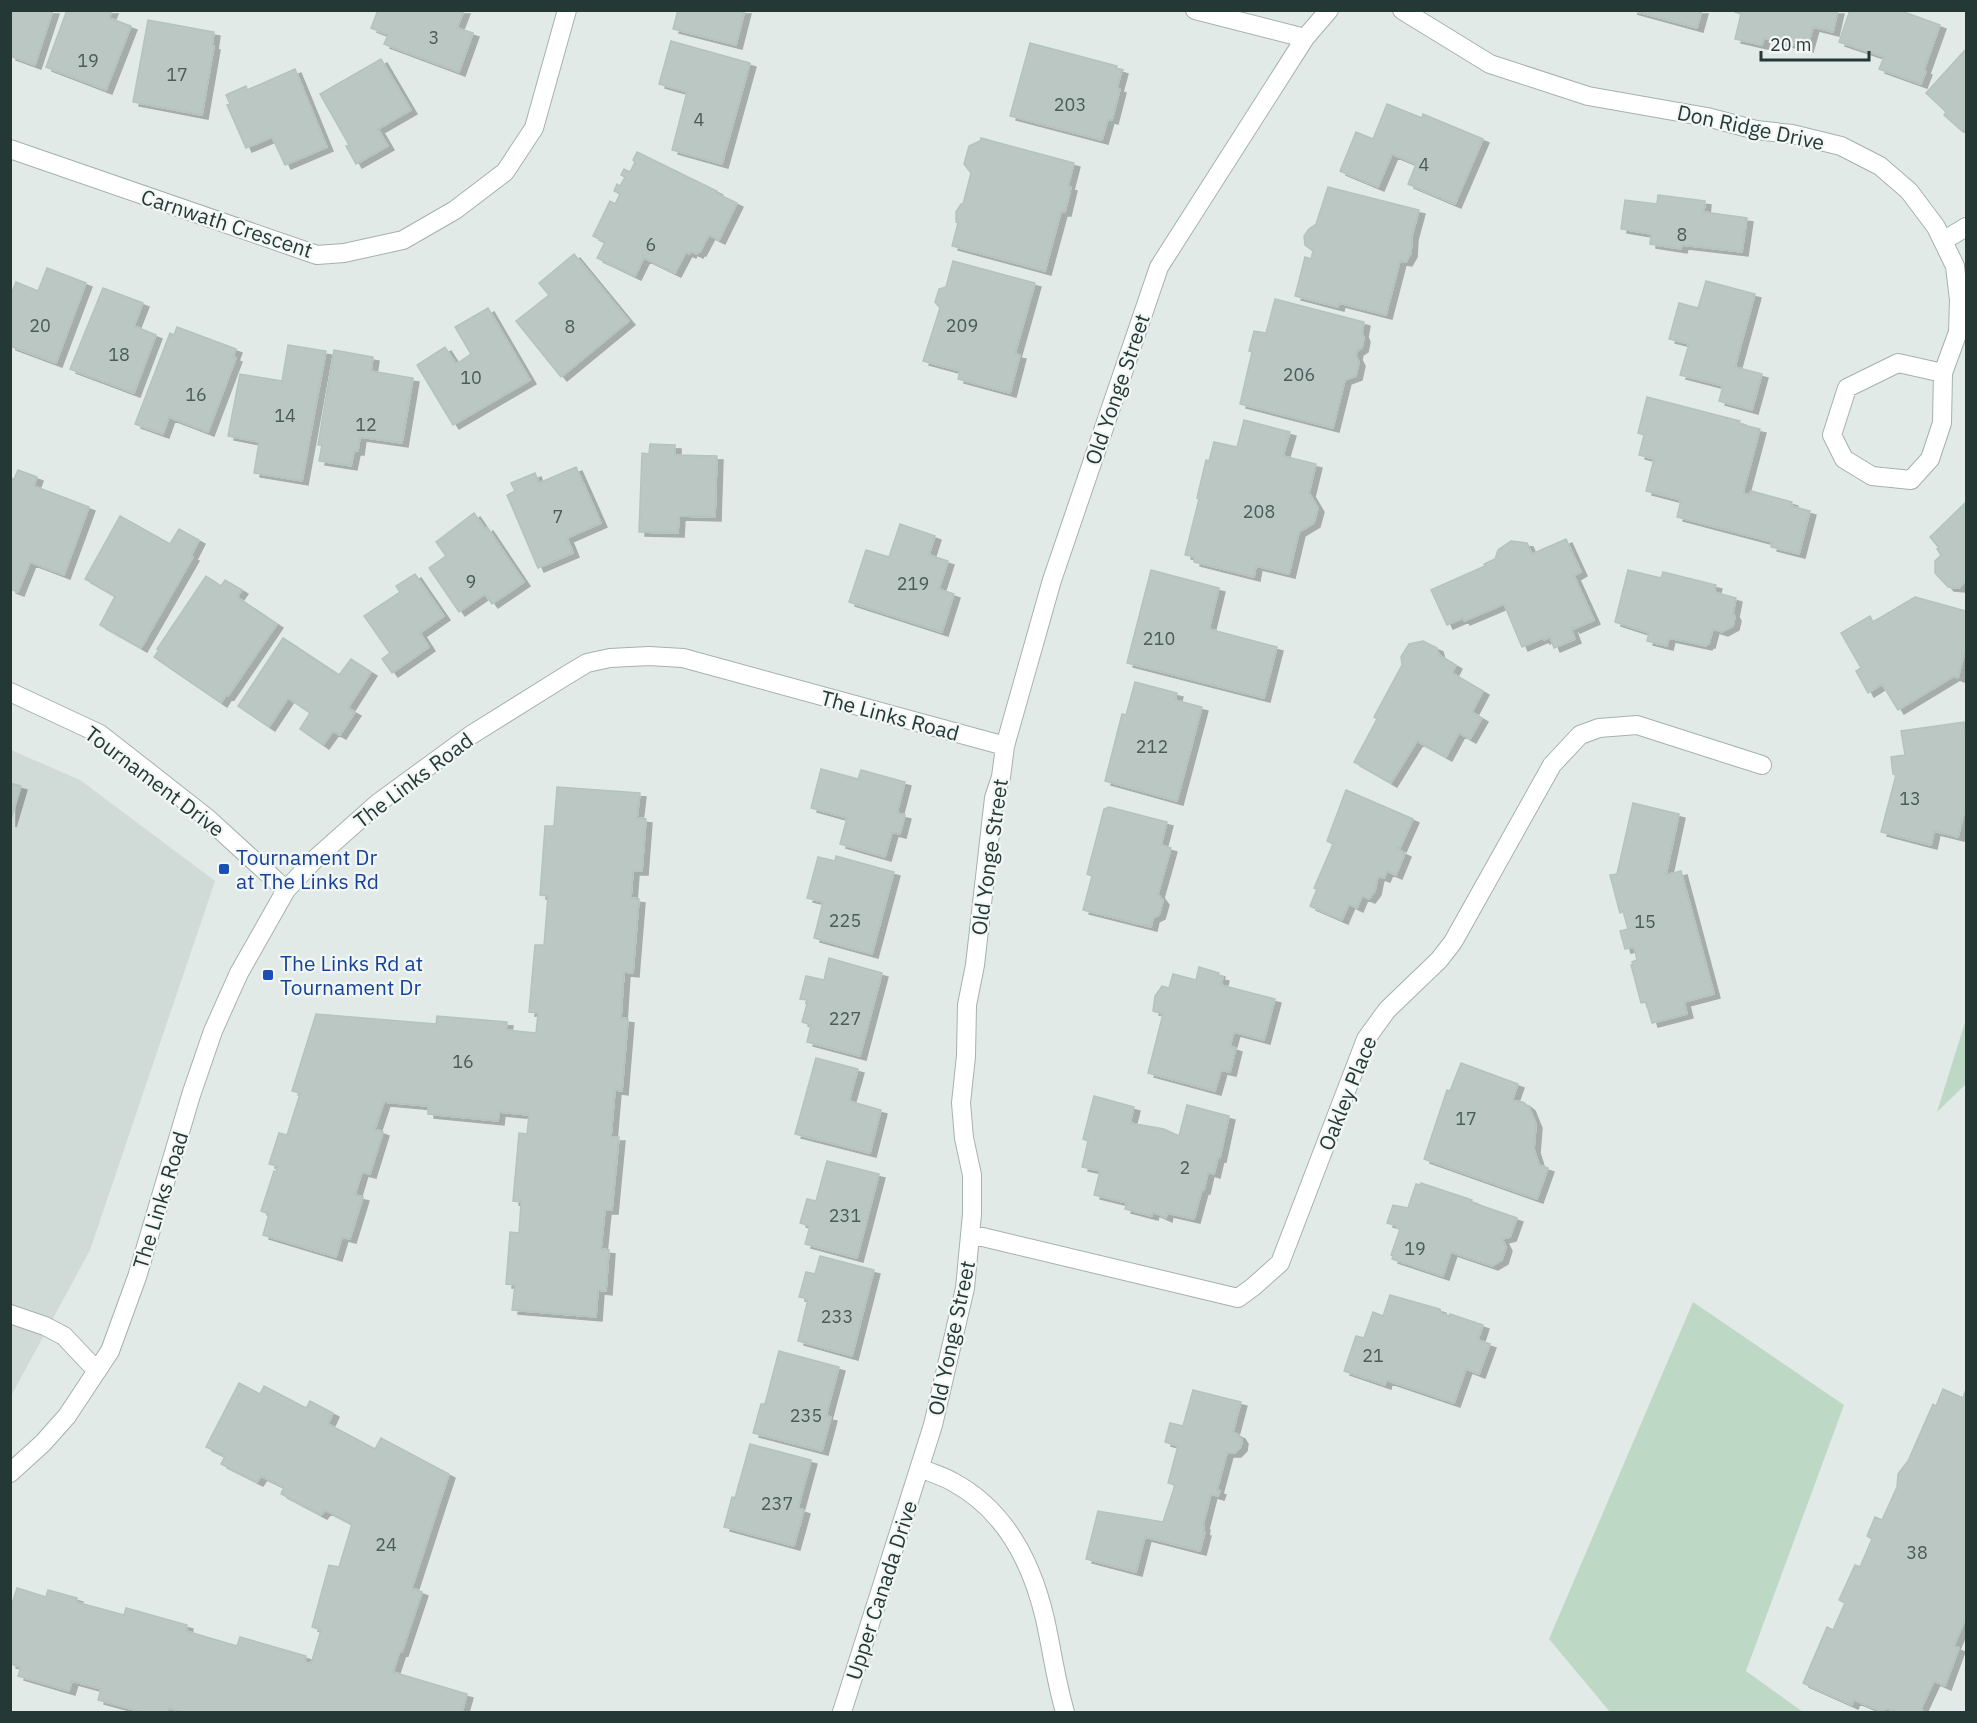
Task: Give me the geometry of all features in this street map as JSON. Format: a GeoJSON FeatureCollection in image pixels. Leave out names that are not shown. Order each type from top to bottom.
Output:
{"type":"FeatureCollection","features":[{"type":"Feature","properties":{"kind":"street","name":"Carnwath Crescent"},"geometry":{"type":"LineString","coordinates":[[10,149],[317,255],[344,253],[403,240],[455,210],[505,172],[534,128],[567,10]]}},
{"type":"Feature","properties":{"kind":"street"},"geometry":{"type":"LineString","coordinates":[[1195,10],[1305,38]]}},
{"type":"Feature","properties":{"kind":"street","name":"Old Yonge Street"},"geometry":{"type":"LineString","coordinates":[[920,1468],[942,1391],[965,1288],[972,1214],[972,1175],[964,1138],[961,1103],[966,1056],[967,1005],[975,965],[994,798],[1001,777],[1005,746],[1052,580],[1159,267],[1305,38],[1329,10]]}},
{"type":"Feature","properties":{"kind":"street","name":"Don Ridge Drive"},"geometry":{"type":"LineString","coordinates":[[1402,10],[1490,64],[1549,84],[1588,96],[1707,117],[1756,130],[1792,134],[1841,146],[1880,166],[1909,191],[1936,227],[1955,266],[1959,300],[1958,332],[1943,373],[1942,423],[1930,459],[1911,480],[1872,476],[1844,459],[1832,435],[1847,388],[1898,363],[1943,373]]}},
{"type":"Feature","properties":{"kind":"street"},"geometry":{"type":"LineString","coordinates":[[1943,241],[1966,227]]}},
{"type":"Feature","properties":{"kind":"street","name":"The Links Road"},"geometry":{"type":"LineString","coordinates":[[10,1473],[43,1443],[67,1416],[110,1351],[137,1277],[191,1095],[213,1031],[239,973],[286,890],[314,860],[378,803],[471,735],[587,663],[610,658],[649,656],[683,658],[1005,746]]}},
{"type":"Feature","properties":{"kind":"street","name":"Tournament Drive"},"geometry":{"type":"LineString","coordinates":[[10,692],[100,734],[206,817],[286,890]]}},
{"type":"Feature","properties":{"kind":"street","name":"Oakley Place"},"geometry":{"type":"LineString","coordinates":[[970,1234],[1238,1298],[1280,1263],[1366,1039],[1387,1010],[1447,951],[1552,765],[1567,747],[1580,735],[1599,728],[1637,725],[1762,765]]}},
{"type":"Feature","properties":{"kind":"street"},"geometry":{"type":"LineString","coordinates":[[10,1314],[45,1326],[64,1336],[97,1371]]}},
{"type":"Feature","properties":{"kind":"street"},"geometry":{"type":"LineString","coordinates":[[920,1468],[952,1482],[986,1505],[1002,1521],[1017,1544],[1045,1617],[1065,1713]]}},
{"type":"Feature","properties":{"kind":"street","name":"Upper Canada Drive"},"geometry":{"type":"LineString","coordinates":[[842,1713],[920,1468]]}},
{"type":"Feature","properties":{"kind":"shaded area"},"geometry":{"type":"Polygon","coordinates":[[[11,750],[80,780],[215,881],[90,1250],[11,1396],[11,750]]]}},
{"type":"Feature","properties":{"kind":"green space"},"geometry":{"type":"Polygon","coordinates":[[[1966,1019],[1966,1084],[1937,1112],[1966,1019]]]}},
{"type":"Feature","properties":{"kind":"green space"},"geometry":{"type":"Polygon","coordinates":[[[1693,1302],[1844,1405],[1746,1671],[1803,1712],[1610,1712],[1549,1639],[1693,1302]]]}},
{"type":"Feature","properties":{"kind":"building"},"geometry":{"type":"Polygon","coordinates":[[[10,10],[53,10],[35,65],[10,56],[10,10]]]}},
{"type":"Feature","properties":{"kind":"building"},"geometry":{"type":"Polygon","coordinates":[[[67,10],[112,10],[109,18],[131,26],[106,90],[46,67],[67,10]]]}},
{"type":"Feature","properties":{"kind":"building"},"geometry":{"type":"Polygon","coordinates":[[[378,10],[464,10],[457,28],[473,33],[459,72],[384,44],[388,35],[371,28],[378,10]]]}},
{"type":"Feature","properties":{"kind":"building"},"geometry":{"type":"Polygon","coordinates":[[[678,10],[745,10],[736,45],[673,29],[678,10]]]}},
{"type":"Feature","properties":{"kind":"building"},"geometry":{"type":"Polygon","coordinates":[[[1631,10],[1702,10],[1697,28],[1631,10]]]}},
{"type":"Feature","properties":{"kind":"building"},"geometry":{"type":"Polygon","coordinates":[[[1736,10],[1838,10],[1833,32],[1813,27],[1807,48],[1764,38],[1762,45],[1735,39],[1741,14],[1735,12],[1736,10]]]}},
{"type":"Feature","properties":{"kind":"building"},"geometry":{"type":"Polygon","coordinates":[[[1850,10],[1904,10],[1904,12],[1940,25],[1921,84],[1879,69],[1884,57],[1839,42],[1850,10]]]}},
{"type":"Feature","properties":{"kind":"building"},"geometry":{"type":"Polygon","coordinates":[[[148,20],[214,32],[212,46],[214,46],[202,115],[133,102],[148,20]]]}},
{"type":"Feature","properties":{"kind":"building"},"geometry":{"type":"Polygon","coordinates":[[[671,41],[750,63],[722,164],[672,150],[687,92],[659,84],[671,41]]]}},
{"type":"Feature","properties":{"kind":"building"},"geometry":{"type":"Polygon","coordinates":[[[1030,43],[1117,66],[1116,68],[1122,70],[1112,120],[1108,119],[1102,140],[1010,116],[1030,43]]]}},
{"type":"Feature","properties":{"kind":"building"},"geometry":{"type":"Polygon","coordinates":[[[1966,49],[1966,128],[1963,132],[1944,115],[1946,112],[1926,93],[1966,49]]]}},
{"type":"Feature","properties":{"kind":"building"},"geometry":{"type":"Polygon","coordinates":[[[381,59],[411,110],[378,129],[388,146],[356,164],[346,146],[349,145],[320,94],[381,59]]]}},
{"type":"Feature","properties":{"kind":"building"},"geometry":{"type":"Polygon","coordinates":[[[295,69],[327,147],[285,165],[272,137],[246,148],[227,105],[230,104],[226,95],[246,86],[247,90],[295,69]]]}},
{"type":"Feature","properties":{"kind":"building"},"geometry":{"type":"Polygon","coordinates":[[[1387,104],[1422,118],[1423,114],[1483,139],[1455,204],[1408,184],[1416,164],[1392,154],[1378,187],[1340,171],[1356,132],[1373,139],[1387,104]]]}},
{"type":"Feature","properties":{"kind":"building"},"geometry":{"type":"Polygon","coordinates":[[[981,138],[1074,163],[1065,212],[1061,212],[1045,271],[952,246],[958,223],[956,212],[963,204],[971,173],[964,164],[969,146],[980,141],[981,138]]]}},
{"type":"Feature","properties":{"kind":"building"},"geometry":{"type":"Polygon","coordinates":[[[637,152],[737,203],[719,240],[709,235],[700,252],[697,254],[691,251],[690,254],[686,252],[675,273],[644,258],[635,276],[597,258],[605,242],[593,236],[610,201],[615,204],[620,194],[614,191],[617,184],[620,186],[625,177],[621,175],[624,169],[630,172],[637,152]]]}},
{"type":"Feature","properties":{"kind":"building"},"geometry":{"type":"Polygon","coordinates":[[[1328,187],[1419,210],[1412,236],[1411,253],[1406,262],[1400,261],[1386,315],[1339,303],[1338,307],[1295,296],[1305,257],[1311,259],[1313,251],[1305,245],[1304,236],[1316,224],[1328,187]]]}},
{"type":"Feature","properties":{"kind":"building"},"geometry":{"type":"Polygon","coordinates":[[[1658,195],[1705,201],[1704,212],[1747,218],[1742,252],[1682,245],[1681,249],[1650,244],[1651,234],[1621,229],[1625,200],[1657,204],[1658,195]]]}},
{"type":"Feature","properties":{"kind":"building"},"geometry":{"type":"Polygon","coordinates":[[[574,254],[629,321],[561,377],[516,321],[549,295],[539,283],[574,254]]]}},
{"type":"Feature","properties":{"kind":"building"},"geometry":{"type":"Polygon","coordinates":[[[953,261],[1035,283],[1015,354],[1020,355],[1010,393],[958,379],[960,371],[923,361],[940,308],[935,302],[939,289],[946,287],[953,261]]]}},
{"type":"Feature","properties":{"kind":"building"},"geometry":{"type":"Polygon","coordinates":[[[47,268],[86,283],[56,363],[10,346],[10,297],[16,282],[38,291],[47,268]]]}},
{"type":"Feature","properties":{"kind":"building"},"geometry":{"type":"Polygon","coordinates":[[[1706,281],[1755,294],[1735,367],[1762,374],[1752,410],[1719,401],[1723,386],[1680,375],[1689,344],[1669,339],[1679,303],[1698,308],[1706,281]]]}},
{"type":"Feature","properties":{"kind":"building"},"geometry":{"type":"Polygon","coordinates":[[[103,288],[143,303],[134,326],[156,335],[134,393],[70,369],[103,288]]]}},
{"type":"Feature","properties":{"kind":"building"},"geometry":{"type":"Polygon","coordinates":[[[1275,299],[1364,322],[1362,348],[1357,351],[1356,356],[1359,362],[1356,376],[1345,380],[1333,428],[1240,404],[1252,352],[1249,351],[1254,331],[1266,333],[1275,299]]]}},
{"type":"Feature","properties":{"kind":"building"},"geometry":{"type":"Polygon","coordinates":[[[488,308],[530,380],[453,425],[417,365],[445,347],[456,364],[471,354],[455,327],[488,308]]]}},
{"type":"Feature","properties":{"kind":"building"},"geometry":{"type":"Polygon","coordinates":[[[177,327],[236,349],[233,357],[236,358],[208,432],[169,417],[163,434],[135,424],[170,333],[174,335],[177,327]]]}},
{"type":"Feature","properties":{"kind":"building"},"geometry":{"type":"Polygon","coordinates":[[[288,345],[326,351],[302,481],[254,473],[259,442],[228,436],[240,374],[282,381],[288,345]]]}},
{"type":"Feature","properties":{"kind":"building"},"geometry":{"type":"Polygon","coordinates":[[[334,350],[373,357],[371,371],[413,378],[402,443],[360,437],[358,451],[354,451],[351,466],[319,461],[322,445],[318,445],[334,350]]]}},
{"type":"Feature","properties":{"kind":"building"},"geometry":{"type":"Polygon","coordinates":[[[1647,397],[1740,421],[1739,424],[1760,429],[1743,493],[1749,495],[1751,491],[1792,502],[1791,506],[1810,511],[1799,554],[1771,547],[1772,542],[1677,517],[1681,500],[1646,491],[1654,459],[1639,455],[1644,435],[1638,433],[1647,397]]]}},
{"type":"Feature","properties":{"kind":"building"},"geometry":{"type":"Polygon","coordinates":[[[1244,420],[1290,432],[1283,456],[1316,464],[1309,493],[1318,508],[1314,523],[1299,532],[1289,574],[1256,566],[1254,577],[1194,562],[1195,557],[1185,555],[1206,460],[1209,461],[1214,442],[1237,447],[1244,420]]]}},
{"type":"Feature","properties":{"kind":"building"},"geometry":{"type":"Polygon","coordinates":[[[650,444],[675,445],[675,455],[717,456],[715,517],[679,516],[678,533],[639,532],[642,453],[649,454],[650,444]]]}},
{"type":"Feature","properties":{"kind":"building"},"geometry":{"type":"Polygon","coordinates":[[[576,467],[601,523],[567,538],[573,553],[538,568],[507,495],[515,491],[511,483],[535,473],[539,483],[576,467]]]}},
{"type":"Feature","properties":{"kind":"building"},"geometry":{"type":"Polygon","coordinates":[[[18,470],[37,477],[34,486],[89,507],[64,575],[30,562],[18,592],[10,589],[10,478],[14,479],[18,470]]]}},
{"type":"Feature","properties":{"kind":"building"},"geometry":{"type":"Polygon","coordinates":[[[1966,502],[1966,581],[1959,588],[1948,587],[1935,573],[1935,561],[1941,555],[1937,549],[1939,548],[1930,537],[1966,502]]]}},
{"type":"Feature","properties":{"kind":"building"},"geometry":{"type":"Polygon","coordinates":[[[474,513],[485,529],[487,527],[524,582],[492,604],[485,594],[459,612],[429,568],[446,556],[436,542],[474,513]]]}},
{"type":"Feature","properties":{"kind":"building"},"geometry":{"type":"Polygon","coordinates":[[[120,516],[170,544],[179,529],[199,540],[191,556],[193,557],[141,648],[100,625],[115,596],[85,579],[120,516]]]}},
{"type":"Feature","properties":{"kind":"building"},"geometry":{"type":"Polygon","coordinates":[[[900,524],[935,536],[929,555],[948,561],[939,589],[954,594],[942,632],[849,602],[866,550],[889,557],[900,524]]]}},
{"type":"Feature","properties":{"kind":"building"},"geometry":{"type":"Polygon","coordinates":[[[1566,539],[1581,572],[1574,576],[1594,620],[1574,629],[1571,628],[1575,639],[1554,648],[1550,637],[1544,640],[1543,638],[1522,647],[1504,604],[1464,621],[1463,618],[1447,625],[1431,590],[1485,566],[1484,564],[1495,559],[1498,550],[1511,541],[1527,543],[1532,554],[1566,539]]]}},
{"type":"Feature","properties":{"kind":"building"},"geometry":{"type":"Polygon","coordinates":[[[1151,570],[1219,588],[1209,629],[1277,647],[1264,698],[1127,663],[1151,570]]]}},
{"type":"Feature","properties":{"kind":"building"},"geometry":{"type":"Polygon","coordinates":[[[1628,570],[1661,578],[1663,572],[1716,585],[1714,592],[1736,598],[1733,626],[1722,632],[1713,629],[1709,644],[1706,646],[1669,638],[1667,646],[1647,641],[1649,633],[1615,622],[1628,570]]]}},
{"type":"Feature","properties":{"kind":"building"},"geometry":{"type":"Polygon","coordinates":[[[415,574],[444,616],[420,633],[429,647],[392,673],[382,659],[390,653],[364,616],[400,592],[396,586],[415,574]]]}},
{"type":"Feature","properties":{"kind":"building"},"geometry":{"type":"Polygon","coordinates":[[[206,576],[221,586],[225,580],[242,590],[237,597],[277,624],[221,703],[154,657],[206,576]]]}},
{"type":"Feature","properties":{"kind":"building"},"geometry":{"type":"Polygon","coordinates":[[[1915,597],[1966,611],[1966,647],[1958,678],[1954,676],[1898,710],[1882,684],[1868,693],[1856,671],[1861,668],[1841,633],[1870,616],[1873,622],[1915,597]]]}},
{"type":"Feature","properties":{"kind":"building"},"geometry":{"type":"Polygon","coordinates":[[[283,638],[339,675],[351,659],[371,672],[348,708],[355,712],[340,735],[333,731],[323,745],[300,729],[310,713],[288,698],[269,727],[238,706],[283,638]]]}},
{"type":"Feature","properties":{"kind":"building"},"geometry":{"type":"Polygon","coordinates":[[[1423,641],[1437,648],[1439,655],[1456,665],[1452,673],[1483,691],[1472,712],[1482,718],[1470,739],[1459,733],[1446,757],[1417,741],[1391,783],[1354,762],[1377,719],[1374,717],[1402,665],[1401,657],[1409,644],[1423,641]]]}},
{"type":"Feature","properties":{"kind":"building"},"geometry":{"type":"Polygon","coordinates":[[[1135,682],[1177,693],[1175,700],[1202,707],[1177,801],[1105,781],[1122,714],[1126,715],[1135,682]]]}},
{"type":"Feature","properties":{"kind":"building"},"geometry":{"type":"Polygon","coordinates":[[[1964,722],[1966,806],[1958,837],[1934,831],[1931,845],[1881,832],[1896,775],[1893,774],[1891,757],[1905,755],[1901,731],[1964,722]]]}},
{"type":"Feature","properties":{"kind":"building"},"geometry":{"type":"Polygon","coordinates":[[[821,769],[858,779],[861,770],[905,782],[897,813],[905,815],[900,834],[892,832],[885,857],[840,844],[847,818],[811,808],[821,769]]]}},
{"type":"Feature","properties":{"kind":"building"},"geometry":{"type":"Polygon","coordinates":[[[10,783],[21,786],[10,823],[10,783]]]}},
{"type":"Feature","properties":{"kind":"building"},"geometry":{"type":"Polygon","coordinates":[[[557,787],[640,793],[637,818],[646,819],[642,871],[633,871],[631,898],[639,899],[633,973],[624,972],[621,1018],[628,1019],[622,1091],[615,1090],[611,1137],[619,1137],[612,1210],[605,1210],[601,1249],[609,1250],[606,1291],[598,1290],[596,1317],[512,1310],[515,1285],[506,1284],[510,1232],[519,1233],[521,1202],[513,1201],[519,1133],[527,1134],[529,1115],[499,1112],[498,1121],[428,1114],[428,1106],[384,1102],[375,1129],[383,1132],[370,1174],[362,1172],[355,1195],[363,1197],[350,1239],[342,1237],[336,1257],[263,1235],[269,1214],[261,1211],[274,1171],[276,1172],[278,1166],[269,1164],[279,1133],[287,1135],[299,1097],[300,1093],[292,1091],[316,1014],[436,1024],[437,1016],[507,1022],[506,1030],[536,1033],[538,1013],[529,1012],[535,945],[544,945],[548,896],[540,895],[545,826],[554,826],[557,787]]]}},
{"type":"Feature","properties":{"kind":"building"},"geometry":{"type":"Polygon","coordinates":[[[1346,790],[1413,819],[1400,848],[1397,847],[1405,853],[1396,875],[1387,871],[1384,878],[1378,876],[1375,891],[1369,899],[1362,896],[1357,908],[1349,904],[1342,920],[1310,906],[1317,889],[1314,888],[1333,844],[1327,841],[1346,790]]]}},
{"type":"Feature","properties":{"kind":"building"},"geometry":{"type":"Polygon","coordinates":[[[1633,803],[1679,814],[1666,875],[1681,871],[1714,994],[1684,1002],[1687,1014],[1652,1023],[1646,1002],[1641,1003],[1631,965],[1637,960],[1634,947],[1625,949],[1620,931],[1628,929],[1623,911],[1620,913],[1610,875],[1617,874],[1633,803]]]}},
{"type":"Feature","properties":{"kind":"building"},"geometry":{"type":"Polygon","coordinates":[[[1109,807],[1167,822],[1161,845],[1171,848],[1158,894],[1163,901],[1159,915],[1153,918],[1151,927],[1083,910],[1092,876],[1087,874],[1104,809],[1109,807]]]}},
{"type":"Feature","properties":{"kind":"building"},"geometry":{"type":"Polygon","coordinates":[[[836,856],[894,872],[872,954],[814,938],[823,902],[807,898],[818,857],[835,861],[836,856]]]}},
{"type":"Feature","properties":{"kind":"building"},"geometry":{"type":"Polygon","coordinates":[[[829,958],[882,973],[860,1056],[807,1042],[811,1025],[802,1022],[808,1000],[800,999],[806,976],[824,980],[829,958]]]}},
{"type":"Feature","properties":{"kind":"building"},"geometry":{"type":"Polygon","coordinates":[[[1199,967],[1219,973],[1218,976],[1223,977],[1221,985],[1275,999],[1264,1040],[1234,1032],[1230,1046],[1236,1048],[1230,1072],[1221,1070],[1215,1091],[1148,1073],[1163,1014],[1153,1011],[1155,996],[1162,986],[1169,988],[1173,974],[1196,980],[1199,967]]]}},
{"type":"Feature","properties":{"kind":"building"},"geometry":{"type":"Polygon","coordinates":[[[816,1058],[858,1069],[849,1101],[881,1110],[870,1153],[795,1134],[816,1058]]]}},
{"type":"Feature","properties":{"kind":"building"},"geometry":{"type":"Polygon","coordinates":[[[1461,1063],[1518,1084],[1512,1101],[1523,1102],[1529,1107],[1536,1124],[1534,1149],[1539,1165],[1548,1168],[1537,1199],[1424,1159],[1447,1090],[1450,1091],[1461,1063]]]}},
{"type":"Feature","properties":{"kind":"building"},"geometry":{"type":"Polygon","coordinates":[[[1094,1096],[1134,1107],[1130,1123],[1164,1129],[1179,1136],[1187,1105],[1229,1116],[1220,1158],[1218,1157],[1214,1174],[1208,1172],[1194,1219],[1167,1213],[1166,1218],[1153,1212],[1152,1216],[1125,1209],[1127,1203],[1094,1195],[1100,1171],[1082,1167],[1088,1141],[1083,1139],[1094,1096]]]}},
{"type":"Feature","properties":{"kind":"building"},"geometry":{"type":"Polygon","coordinates":[[[827,1161],[879,1174],[857,1258],[805,1244],[810,1226],[800,1223],[807,1199],[816,1201],[827,1161]]]}},
{"type":"Feature","properties":{"kind":"building"},"geometry":{"type":"Polygon","coordinates":[[[1421,1183],[1517,1218],[1510,1237],[1502,1239],[1506,1247],[1502,1260],[1492,1266],[1451,1252],[1443,1276],[1392,1259],[1391,1255],[1400,1229],[1387,1223],[1393,1205],[1408,1208],[1416,1184],[1421,1183]]]}},
{"type":"Feature","properties":{"kind":"building"},"geometry":{"type":"Polygon","coordinates":[[[820,1256],[874,1270],[852,1356],[798,1341],[808,1299],[799,1297],[806,1272],[815,1274],[820,1256]]]}},
{"type":"Feature","properties":{"kind":"building"},"geometry":{"type":"Polygon","coordinates":[[[1390,1295],[1440,1309],[1441,1313],[1449,1316],[1450,1314],[1483,1325],[1478,1340],[1490,1344],[1479,1374],[1466,1369],[1454,1403],[1386,1380],[1385,1385],[1344,1371],[1356,1336],[1364,1338],[1373,1312],[1383,1316],[1390,1295]]]}},
{"type":"Feature","properties":{"kind":"building"},"geometry":{"type":"Polygon","coordinates":[[[779,1351],[839,1367],[826,1416],[831,1417],[822,1451],[753,1433],[761,1404],[765,1404],[779,1351]]]}},
{"type":"Feature","properties":{"kind":"building"},"geometry":{"type":"Polygon","coordinates":[[[239,1383],[260,1394],[264,1386],[306,1408],[310,1401],[333,1413],[328,1424],[375,1449],[381,1438],[449,1474],[412,1588],[422,1592],[393,1672],[467,1694],[462,1712],[184,1712],[169,1708],[167,1712],[142,1712],[98,1700],[101,1689],[72,1681],[69,1691],[18,1676],[21,1667],[10,1664],[10,1610],[17,1588],[46,1597],[48,1590],[77,1598],[76,1602],[124,1615],[126,1608],[187,1625],[186,1631],[237,1646],[240,1637],[306,1656],[305,1662],[311,1664],[321,1630],[312,1627],[329,1565],[339,1567],[352,1524],[325,1510],[321,1515],[281,1494],[284,1487],[261,1476],[257,1482],[221,1464],[225,1456],[206,1447],[239,1383]]]}},
{"type":"Feature","properties":{"kind":"building"},"geometry":{"type":"Polygon","coordinates":[[[1943,1389],[1963,1398],[1966,1389],[1966,1617],[1954,1646],[1959,1648],[1945,1686],[1934,1681],[1921,1709],[1924,1712],[1896,1712],[1886,1708],[1883,1712],[1854,1700],[1852,1705],[1803,1683],[1827,1627],[1833,1630],[1845,1603],[1839,1600],[1855,1565],[1860,1567],[1872,1539],[1867,1536],[1875,1517],[1882,1520],[1897,1487],[1898,1474],[1908,1461],[1933,1404],[1936,1406],[1943,1389]]]}},
{"type":"Feature","properties":{"kind":"building"},"geometry":{"type":"Polygon","coordinates":[[[1193,1390],[1241,1402],[1233,1432],[1242,1440],[1241,1447],[1235,1453],[1227,1453],[1217,1490],[1220,1491],[1218,1496],[1211,1494],[1203,1525],[1203,1532],[1205,1532],[1200,1551],[1145,1537],[1136,1572],[1086,1559],[1098,1511],[1163,1522],[1175,1485],[1168,1483],[1178,1446],[1165,1442],[1170,1423],[1183,1426],[1193,1390]]]}},
{"type":"Feature","properties":{"kind":"building"},"geometry":{"type":"Polygon","coordinates":[[[750,1444],[811,1460],[798,1508],[804,1510],[794,1546],[724,1527],[732,1497],[735,1498],[750,1444]]]}},
{"type":"Feature","properties":{"kind":"place","name":"Tournament Dr at The Links Rd"},"geometry":{"type":"Point","coordinates":[224,869]}},
{"type":"Feature","properties":{"kind":"place","name":"The Links Rd at Tournament Dr"},"geometry":{"type":"Point","coordinates":[268,975]}}]}
